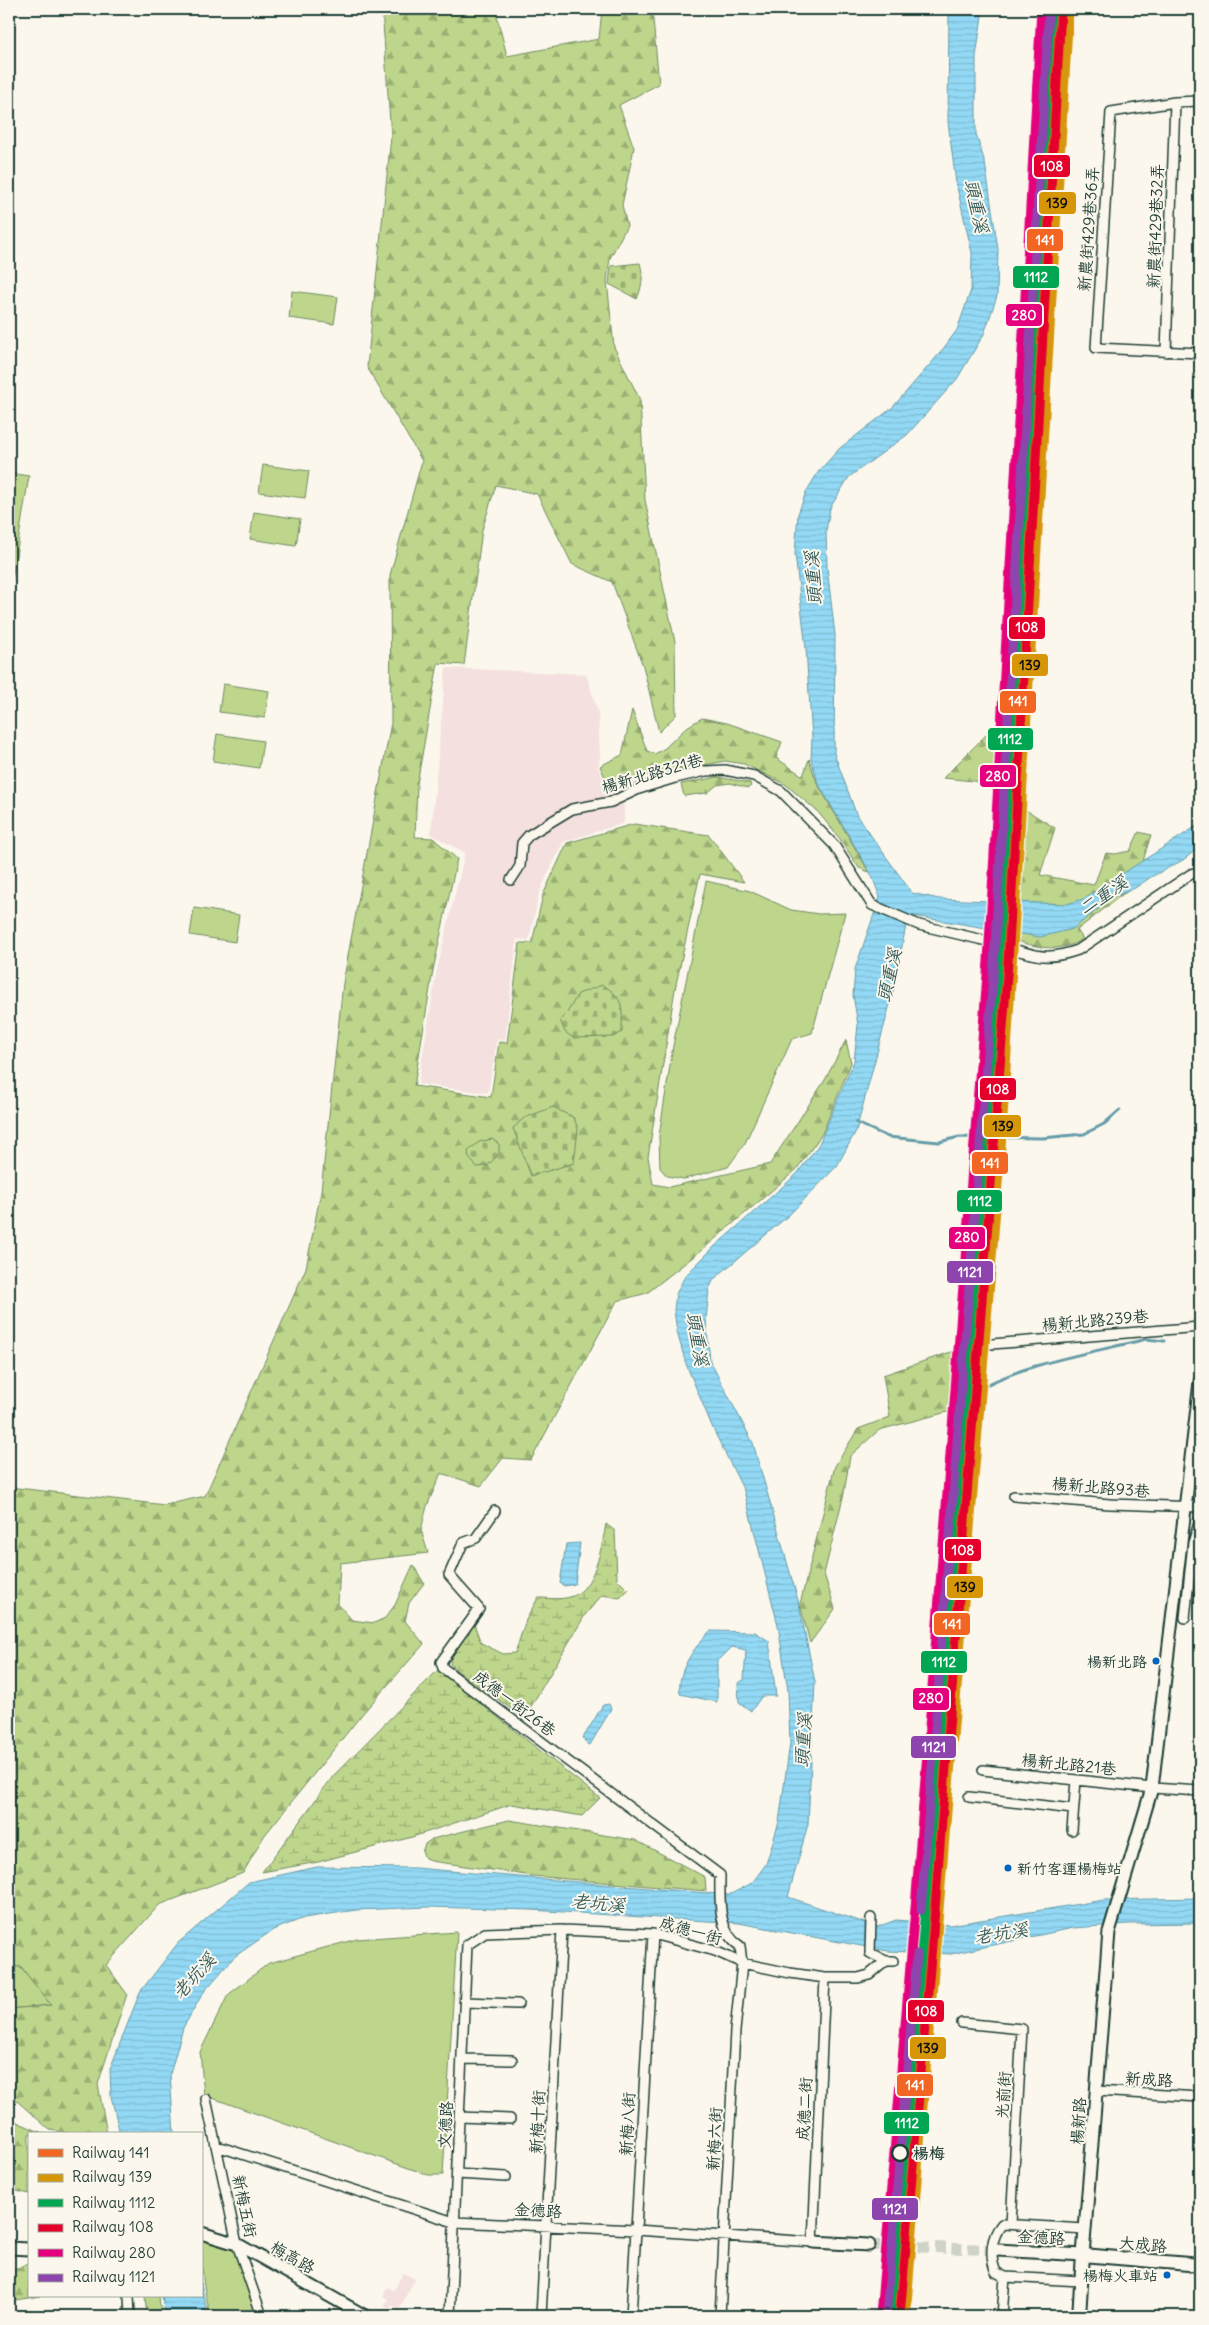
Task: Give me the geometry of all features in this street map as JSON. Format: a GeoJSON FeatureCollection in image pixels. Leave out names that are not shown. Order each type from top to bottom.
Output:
{"type":"FeatureCollection","features":[{"type":"Feature","properties":{"kind":"main road","name":"大成路"},"geometry":{"type":"LineString","coordinates":[[1083,2255],[1200,2265]]}},
{"type":"Feature","properties":{"kind":"main road","name":"楊新路"},"geometry":{"type":"LineString","coordinates":[[1079,2316],[1083,2255]]}},
{"type":"Feature","properties":{"kind":"street"},"geometry":{"type":"LineString","coordinates":[[1175,102],[1200,101]]}},
{"type":"Feature","properties":{"kind":"street","name":"新農街429巷36弄"},"geometry":{"type":"LineString","coordinates":[[1166,352],[1096,348],[1111,112],[1175,102]]}},
{"type":"Feature","properties":{"kind":"street","name":"新農街429巷32弄"},"geometry":{"type":"LineString","coordinates":[[1166,352],[1175,102]]}},
{"type":"Feature","properties":{"kind":"street"},"geometry":{"type":"LineString","coordinates":[[1166,352],[1200,353]]}},
{"type":"Feature","properties":{"kind":"street","name":"楊新北路321巷"},"geometry":{"type":"LineString","coordinates":[[511,880],[520,866],[522,843],[529,835],[572,809],[611,802],[639,789],[683,776],[706,771],[725,770],[754,776],[780,791],[834,845],[872,905],[919,925],[983,940]]}},
{"type":"Feature","properties":{"kind":"street"},"geometry":{"type":"LineString","coordinates":[[1010,948],[1039,956],[1057,957],[1078,950],[1191,874],[1200,871]]}},
{"type":"Feature","properties":{"kind":"street","name":"楊新北路239巷"},"geometry":{"type":"LineString","coordinates":[[992,1344],[1200,1327]]}},
{"type":"Feature","properties":{"kind":"street"},"geometry":{"type":"LineString","coordinates":[[1152,1788],[1200,1384]]}},
{"type":"Feature","properties":{"kind":"street","name":"楊新北路93巷"},"geometry":{"type":"LineString","coordinates":[[1014,1496],[1110,1504],[1200,1508]]}},
{"type":"Feature","properties":{"kind":"street","name":"成德一街26巷"},"geometry":{"type":"LineString","coordinates":[[495,1511],[476,1538],[464,1543],[449,1575],[478,1609],[441,1662],[443,1668],[720,1875],[723,1928],[732,1941],[740,1946],[742,1963]]}},
{"type":"Feature","properties":{"kind":"street"},"geometry":{"type":"LineString","coordinates":[[1185,1618],[1193,1543],[1200,1520]]}},
{"type":"Feature","properties":{"kind":"street","name":"楊新北路21巷"},"geometry":{"type":"LineString","coordinates":[[982,1770],[1152,1788],[1200,1791]]}},
{"type":"Feature","properties":{"kind":"street"},"geometry":{"type":"LineString","coordinates":[[1072,1830],[1076,1780]]}},
{"type":"Feature","properties":{"kind":"street","name":"楊新路"},"geometry":{"type":"LineString","coordinates":[[1083,2255],[1110,1929],[1152,1788]]}},
{"type":"Feature","properties":{"kind":"street"},"geometry":{"type":"LineString","coordinates":[[969,1797],[1073,1809]]}},
{"type":"Feature","properties":{"kind":"street","name":"成德一街"},"geometry":{"type":"LineString","coordinates":[[474,1938],[485,1932],[562,1930],[653,1934],[715,1951],[742,1963],[825,1978],[858,1978],[869,1975],[889,1961],[870,1953],[871,1918]]}},
{"type":"Feature","properties":{"kind":"street","name":"新梅十街"},"geometry":{"type":"LineString","coordinates":[[541,2316],[562,1930]]}},
{"type":"Feature","properties":{"kind":"street","name":"新梅八街"},"geometry":{"type":"LineString","coordinates":[[631,2316],[653,1934]]}},
{"type":"Feature","properties":{"kind":"street","name":"文德路"},"geometry":{"type":"LineString","coordinates":[[450,2316],[466,2002],[467,1944],[474,1938]]}},
{"type":"Feature","properties":{"kind":"street","name":"新梅六街"},"geometry":{"type":"LineString","coordinates":[[720,2316],[726,2237],[735,2031],[742,1963]]}},
{"type":"Feature","properties":{"kind":"street","name":"成德二街"},"geometry":{"type":"LineString","coordinates":[[813,2242],[825,1978]]}},
{"type":"Feature","properties":{"kind":"street"},"geometry":{"type":"LineString","coordinates":[[466,2002],[518,2004]]}},
{"type":"Feature","properties":{"kind":"street","name":"光前街"},"geometry":{"type":"LineString","coordinates":[[962,2023],[1022,2029],[1011,2224]]}},
{"type":"Feature","properties":{"kind":"street"},"geometry":{"type":"LineString","coordinates":[[463,2059],[512,2060]]}},
{"type":"Feature","properties":{"kind":"street","name":"新成路"},"geometry":{"type":"LineString","coordinates":[[1096,2091],[1200,2097]]}},
{"type":"Feature","properties":{"kind":"street","name":"新梅五街"},"geometry":{"type":"LineString","coordinates":[[206,2099],[237,2244],[262,2316]]}},
{"type":"Feature","properties":{"kind":"street"},"geometry":{"type":"LineString","coordinates":[[460,2118],[510,2119]]}},
{"type":"Feature","properties":{"kind":"street","name":"金德路"},"geometry":{"type":"LineString","coordinates":[[217,2146],[454,2222],[636,2230],[869,2245]]}},
{"type":"Feature","properties":{"kind":"street"},"geometry":{"type":"LineString","coordinates":[[457,2174],[506,2177]]}},
{"type":"Feature","properties":{"kind":"street"},"geometry":{"type":"LineString","coordinates":[[1081,2281],[1005,2277],[996,2272],[992,2262],[994,2233],[1002,2224],[1085,2229]]}},
{"type":"Feature","properties":{"kind":"street","name":"梅高路"},"geometry":{"type":"LineString","coordinates":[[202,2233],[237,2244],[366,2316]]}},
{"type":"Feature","properties":{"kind":"street"},"geometry":{"type":"LineString","coordinates":[[9,2248],[28,2249]]}},
{"type":"Feature","properties":{"kind":"street","name":"金德路"},"geometry":{"type":"LineString","coordinates":[[998,2250],[1083,2255]]}},
{"type":"Feature","properties":{"kind":"street"},"geometry":{"type":"LineString","coordinates":[[1002,2316],[1005,2277]]}},
{"type":"Feature","properties":{"kind":"street"},"geometry":{"type":"LineString","coordinates":[[129,2298],[130,2316]]}},
{"type":"Feature","properties":{"kind":"shaded area"},"geometry":{"type":"Polygon","coordinates":[[[446,668],[586,674],[598,712],[600,757],[598,767],[606,784],[624,788],[624,823],[563,842],[539,893],[529,940],[517,939],[505,1040],[497,1039],[488,1093],[418,1084],[437,970],[465,853],[431,834],[446,668]]]}},
{"type":"Feature","properties":{"kind":"shaded area"},"geometry":{"type":"Polygon","coordinates":[[[403,2273],[415,2279],[399,2309],[392,2305],[390,2309],[384,2306],[388,2299],[383,2296],[387,2287],[394,2290],[403,2273]]]}},
{"type":"Feature","properties":{"kind":"green space"},"geometry":{"type":"Polygon","coordinates":[[[382,9],[495,9],[507,56],[599,39],[602,9],[652,9],[659,84],[619,105],[634,148],[622,205],[627,226],[610,258],[607,281],[614,347],[640,400],[645,500],[675,642],[676,715],[659,732],[643,666],[612,582],[572,564],[537,494],[496,485],[482,530],[464,665],[438,663],[417,784],[415,837],[433,838],[457,859],[433,970],[414,1086],[491,1097],[499,1042],[507,1043],[520,943],[532,943],[543,895],[567,843],[634,824],[709,835],[744,882],[700,874],[675,989],[648,1157],[653,1184],[669,1187],[770,1164],[825,1080],[846,1040],[851,1063],[822,1134],[796,1170],[703,1249],[647,1293],[617,1301],[531,1460],[503,1458],[481,1486],[441,1473],[427,1506],[421,1530],[428,1553],[340,1563],[338,1604],[352,1620],[374,1623],[385,1618],[395,1605],[413,1565],[424,1583],[409,1603],[405,1621],[424,1644],[363,1713],[264,1836],[243,1873],[159,1905],[106,1965],[127,1994],[98,2084],[107,2132],[60,2132],[50,2130],[9,2094],[9,2009],[51,2005],[21,1967],[9,1966],[9,1487],[165,1505],[205,1496],[306,1268],[321,1191],[343,983],[391,723],[390,575],[422,461],[367,367],[391,137],[382,9]]]}},
{"type":"Feature","properties":{"kind":"green space"},"geometry":{"type":"Polygon","coordinates":[[[640,263],[642,281],[637,299],[609,284],[611,266],[640,263]]]}},
{"type":"Feature","properties":{"kind":"green space"},"geometry":{"type":"Polygon","coordinates":[[[292,291],[338,297],[334,324],[289,318],[292,291]]]}},
{"type":"Feature","properties":{"kind":"green space"},"geometry":{"type":"Polygon","coordinates":[[[263,465],[309,471],[305,498],[259,492],[263,465]]]}},
{"type":"Feature","properties":{"kind":"green space"},"geometry":{"type":"Polygon","coordinates":[[[9,473],[29,476],[9,599],[9,473]]]}},
{"type":"Feature","properties":{"kind":"green space"},"geometry":{"type":"Polygon","coordinates":[[[254,512],[300,519],[296,546],[250,539],[254,512]]]}},
{"type":"Feature","properties":{"kind":"green space"},"geometry":{"type":"Polygon","coordinates":[[[223,684],[269,691],[265,718],[219,712],[223,684]]]}},
{"type":"Feature","properties":{"kind":"green space"},"geometry":{"type":"Polygon","coordinates":[[[632,710],[647,751],[655,754],[665,748],[687,727],[702,718],[727,723],[782,742],[776,758],[803,776],[809,759],[817,783],[869,872],[859,868],[840,839],[817,811],[785,784],[744,764],[725,761],[614,783],[607,782],[600,766],[622,755],[632,710]]]}},
{"type":"Feature","properties":{"kind":"green space"},"geometry":{"type":"Polygon","coordinates":[[[998,723],[994,783],[943,778],[998,723]]]}},
{"type":"Feature","properties":{"kind":"green space"},"geometry":{"type":"Polygon","coordinates":[[[217,734],[263,741],[259,768],[213,761],[217,734]]]}},
{"type":"Feature","properties":{"kind":"green space"},"geometry":{"type":"Polygon","coordinates":[[[718,777],[750,783],[751,786],[748,788],[730,783],[717,785],[707,793],[684,796],[681,784],[718,777]]]}},
{"type":"Feature","properties":{"kind":"green space"},"geometry":{"type":"Polygon","coordinates":[[[1021,807],[1055,828],[1040,875],[1094,885],[1106,853],[1115,854],[1130,851],[1139,832],[1151,835],[1133,885],[1128,891],[1077,930],[1083,939],[1074,944],[1047,948],[1011,939],[1021,807]]]}},
{"type":"Feature","properties":{"kind":"green space"},"geometry":{"type":"Polygon","coordinates":[[[706,881],[750,891],[791,910],[819,914],[845,913],[812,1033],[792,1039],[745,1143],[728,1167],[684,1179],[667,1176],[660,1168],[659,1136],[673,1046],[706,881]]]}},
{"type":"Feature","properties":{"kind":"green space"},"geometry":{"type":"Polygon","coordinates":[[[194,908],[239,915],[235,942],[190,935],[194,908]]]}},
{"type":"Feature","properties":{"kind":"green space"},"geometry":{"type":"Polygon","coordinates":[[[602,985],[615,994],[621,1004],[622,1032],[613,1037],[573,1038],[565,1032],[560,1020],[567,1013],[578,994],[602,985]]]}},
{"type":"Feature","properties":{"kind":"green space"},"geometry":{"type":"Polygon","coordinates":[[[553,1107],[574,1118],[578,1129],[574,1163],[531,1176],[513,1128],[524,1118],[553,1107]]]}},
{"type":"Feature","properties":{"kind":"green space"},"geometry":{"type":"Polygon","coordinates":[[[492,1139],[499,1144],[499,1154],[487,1166],[477,1167],[469,1158],[468,1151],[479,1142],[492,1139]]]}},
{"type":"Feature","properties":{"kind":"green space"},"geometry":{"type":"Polygon","coordinates":[[[954,1351],[951,1411],[879,1430],[850,1456],[844,1493],[824,1574],[835,1609],[810,1643],[800,1604],[835,1466],[858,1429],[890,1417],[883,1375],[954,1351]]]}},
{"type":"Feature","properties":{"kind":"green space"},"geometry":{"type":"Polygon","coordinates":[[[606,1524],[615,1531],[617,1579],[628,1590],[620,1598],[602,1595],[585,1615],[524,1718],[456,1670],[450,1664],[451,1658],[474,1624],[481,1643],[503,1654],[515,1653],[526,1620],[538,1598],[558,1599],[570,1597],[579,1593],[586,1586],[596,1566],[606,1524]]]}},
{"type":"Feature","properties":{"kind":"green space"},"geometry":{"type":"Polygon","coordinates":[[[438,1670],[600,1798],[582,1816],[512,1804],[412,1837],[318,1862],[262,1872],[334,1775],[438,1670]]]}},
{"type":"Feature","properties":{"kind":"green space"},"geometry":{"type":"Polygon","coordinates":[[[509,1820],[635,1840],[705,1877],[706,1891],[533,1876],[431,1861],[425,1858],[422,1852],[425,1844],[432,1839],[509,1820]]]}},
{"type":"Feature","properties":{"kind":"green space"},"geometry":{"type":"Polygon","coordinates":[[[457,1932],[443,2175],[428,2175],[204,2095],[200,2052],[228,1995],[269,1963],[357,1939],[457,1932]]]}},
{"type":"Feature","properties":{"kind":"green space"},"geometry":{"type":"Polygon","coordinates":[[[9,1966],[21,1967],[51,2005],[9,2009],[9,1966]]]}},
{"type":"Feature","properties":{"kind":"green space"},"geometry":{"type":"Polygon","coordinates":[[[9,2116],[19,2123],[40,2132],[28,2132],[28,2194],[9,2189],[9,2116]]]}},
{"type":"Feature","properties":{"kind":"green space"},"geometry":{"type":"Polygon","coordinates":[[[202,2233],[237,2244],[262,2316],[210,2316],[203,2280],[202,2233]]]}},
{"type":"Feature","properties":{"kind":"green space"},"geometry":{"type":"Polygon","coordinates":[[[28,2263],[28,2298],[9,2301],[9,2273],[28,2263]]]}},
{"type":"Feature","properties":{"kind":"green space"},"geometry":{"type":"Polygon","coordinates":[[[145,2298],[159,2298],[161,2316],[147,2316],[145,2298]]]}},
{"type":"Feature","properties":{"kind":"water"},"geometry":{"type":"Polygon","coordinates":[[[949,9],[983,9],[976,57],[976,134],[985,163],[998,249],[997,296],[984,334],[957,379],[907,435],[849,477],[830,508],[826,531],[827,567],[835,635],[834,753],[857,816],[912,893],[939,899],[1067,904],[1083,899],[1200,824],[1200,847],[1183,860],[1135,888],[1113,897],[1073,929],[1040,937],[908,915],[893,993],[856,1131],[837,1166],[789,1215],[714,1279],[709,1289],[706,1320],[710,1361],[753,1443],[799,1604],[815,1682],[808,1824],[788,1897],[877,1927],[896,1920],[950,1925],[1104,1900],[1200,1898],[1200,1923],[1128,1924],[1073,1928],[951,1954],[888,1951],[739,1923],[531,1910],[428,1907],[356,1910],[304,1918],[273,1930],[234,1957],[203,1993],[183,2028],[170,2074],[174,2132],[120,2132],[111,2096],[110,2069],[140,1992],[178,1943],[249,1882],[317,1867],[415,1868],[729,1895],[752,1883],[766,1864],[779,1822],[790,1743],[788,1691],[778,1625],[744,1491],[714,1431],[686,1364],[677,1332],[674,1310],[676,1294],[685,1276],[714,1247],[797,1174],[819,1144],[854,1061],[858,1025],[853,995],[855,969],[880,897],[871,874],[818,783],[811,759],[812,738],[806,649],[795,554],[798,514],[806,492],[819,471],[840,448],[892,408],[940,353],[957,330],[971,290],[972,253],[956,183],[948,122],[949,9]]]}},
{"type":"Feature","properties":{"kind":"water"},"geometry":{"type":"Polygon","coordinates":[[[580,1543],[575,1584],[564,1586],[560,1583],[566,1544],[580,1543]]]}},
{"type":"Feature","properties":{"kind":"water"},"geometry":{"type":"Polygon","coordinates":[[[710,1631],[755,1632],[769,1641],[776,1696],[762,1696],[751,1711],[739,1702],[738,1683],[744,1680],[746,1650],[732,1647],[717,1662],[717,1702],[680,1694],[681,1676],[684,1668],[693,1652],[710,1631]]]}},
{"type":"Feature","properties":{"kind":"water"},"geometry":{"type":"Polygon","coordinates":[[[609,1704],[611,1709],[590,1745],[586,1743],[583,1738],[603,1705],[609,1704]]]}},
{"type":"Feature","properties":{"kind":"water"},"geometry":{"type":"Polygon","coordinates":[[[202,2288],[208,2316],[165,2316],[162,2298],[202,2298],[202,2288]]]}},
{"type":"Feature","properties":{"kind":"waterway"},"geometry":{"type":"LineString","coordinates":[[855,1122],[888,1137],[939,1142],[959,1137],[1043,1138],[1084,1134],[1104,1124],[1120,1110]]}},
{"type":"Feature","properties":{"kind":"waterway"},"geometry":{"type":"LineString","coordinates":[[975,1391],[1014,1373],[1058,1360],[1146,1339],[1164,1341]]}},
{"type":"Feature","properties":{"kind":"tunnel"},"geometry":{"type":"LineString","coordinates":[[983,940],[1010,948]]}},
{"type":"Feature","properties":{"kind":"tunnel"},"geometry":{"type":"LineString","coordinates":[[869,2245],[998,2250]]}},
{"type":"Feature","properties":{"kind":"rail line","name":"280"},"geometry":{"type":"LineString","coordinates":[[880,2315],[915,1908],[988,961],[1041,9]]}},
{"type":"Feature","properties":{"kind":"rail line","name":"1121"},"geometry":{"type":"LineString","coordinates":[[921,1910],[994,962],[1049,9]]}},
{"type":"Feature","properties":{"kind":"rail line","name":"1112"},"geometry":{"type":"LineString","coordinates":[[890,2316],[925,1909],[998,962],[1051,9]]}},
{"type":"Feature","properties":{"kind":"rail line","name":"141"},"geometry":{"type":"LineString","coordinates":[[896,2316],[992,1134],[1059,9]]}},
{"type":"Feature","properties":{"kind":"rail line","name":"108"},"geometry":{"type":"LineString","coordinates":[[900,2316],[935,1910],[1008,963],[1061,10]]}},
{"type":"Feature","properties":{"kind":"rail line","name":"139"},"geometry":{"type":"LineString","coordinates":[[906,2316],[1002,1135],[1069,10]]}},
{"type":"Feature","properties":{"kind":"rail line","name":"1121"},"geometry":{"type":"LineString","coordinates":[[886,2315],[917,1954]]}},
{"type":"Feature","properties":{"kind":"place","name":"楊新北路"},"geometry":{"type":"Point","coordinates":[1156,1661]}},
{"type":"Feature","properties":{"kind":"place","name":"新竹客運楊梅站"},"geometry":{"type":"Point","coordinates":[1008,1868]}},
{"type":"Feature","properties":{"kind":"place","name":"楊梅"},"geometry":{"type":"Point","coordinates":[900,2153]}},
{"type":"Feature","properties":{"kind":"place","name":"楊梅火車站"},"geometry":{"type":"Point","coordinates":[1167,2275]}},
{"type":"Feature","properties":{"kind":"water label","name":"頭重溪"},"geometry":{"type":"Point","coordinates":[977,206]}},
{"type":"Feature","properties":{"kind":"water label","name":"頭重溪"},"geometry":{"type":"Point","coordinates":[813,578]}},
{"type":"Feature","properties":{"kind":"water label","name":"二重溪"},"geometry":{"type":"Point","coordinates":[1103,895]}},
{"type":"Feature","properties":{"kind":"water label","name":"頭重溪"},"geometry":{"type":"Point","coordinates":[889,975]}},
{"type":"Feature","properties":{"kind":"water label","name":"頭重溪"},"geometry":{"type":"Point","coordinates":[698,1339]}},
{"type":"Feature","properties":{"kind":"water label","name":"頭重溪"},"geometry":{"type":"Point","coordinates":[803,1740]}},
{"type":"Feature","properties":{"kind":"water label","name":"老坑溪"},"geometry":{"type":"Point","coordinates":[598,1903]}},
{"type":"Feature","properties":{"kind":"water label","name":"老坑溪"},"geometry":{"type":"Point","coordinates":[1001,1933]}},
{"type":"Feature","properties":{"kind":"water label","name":"老坑溪"},"geometry":{"type":"Point","coordinates":[194,1976]}}]}
